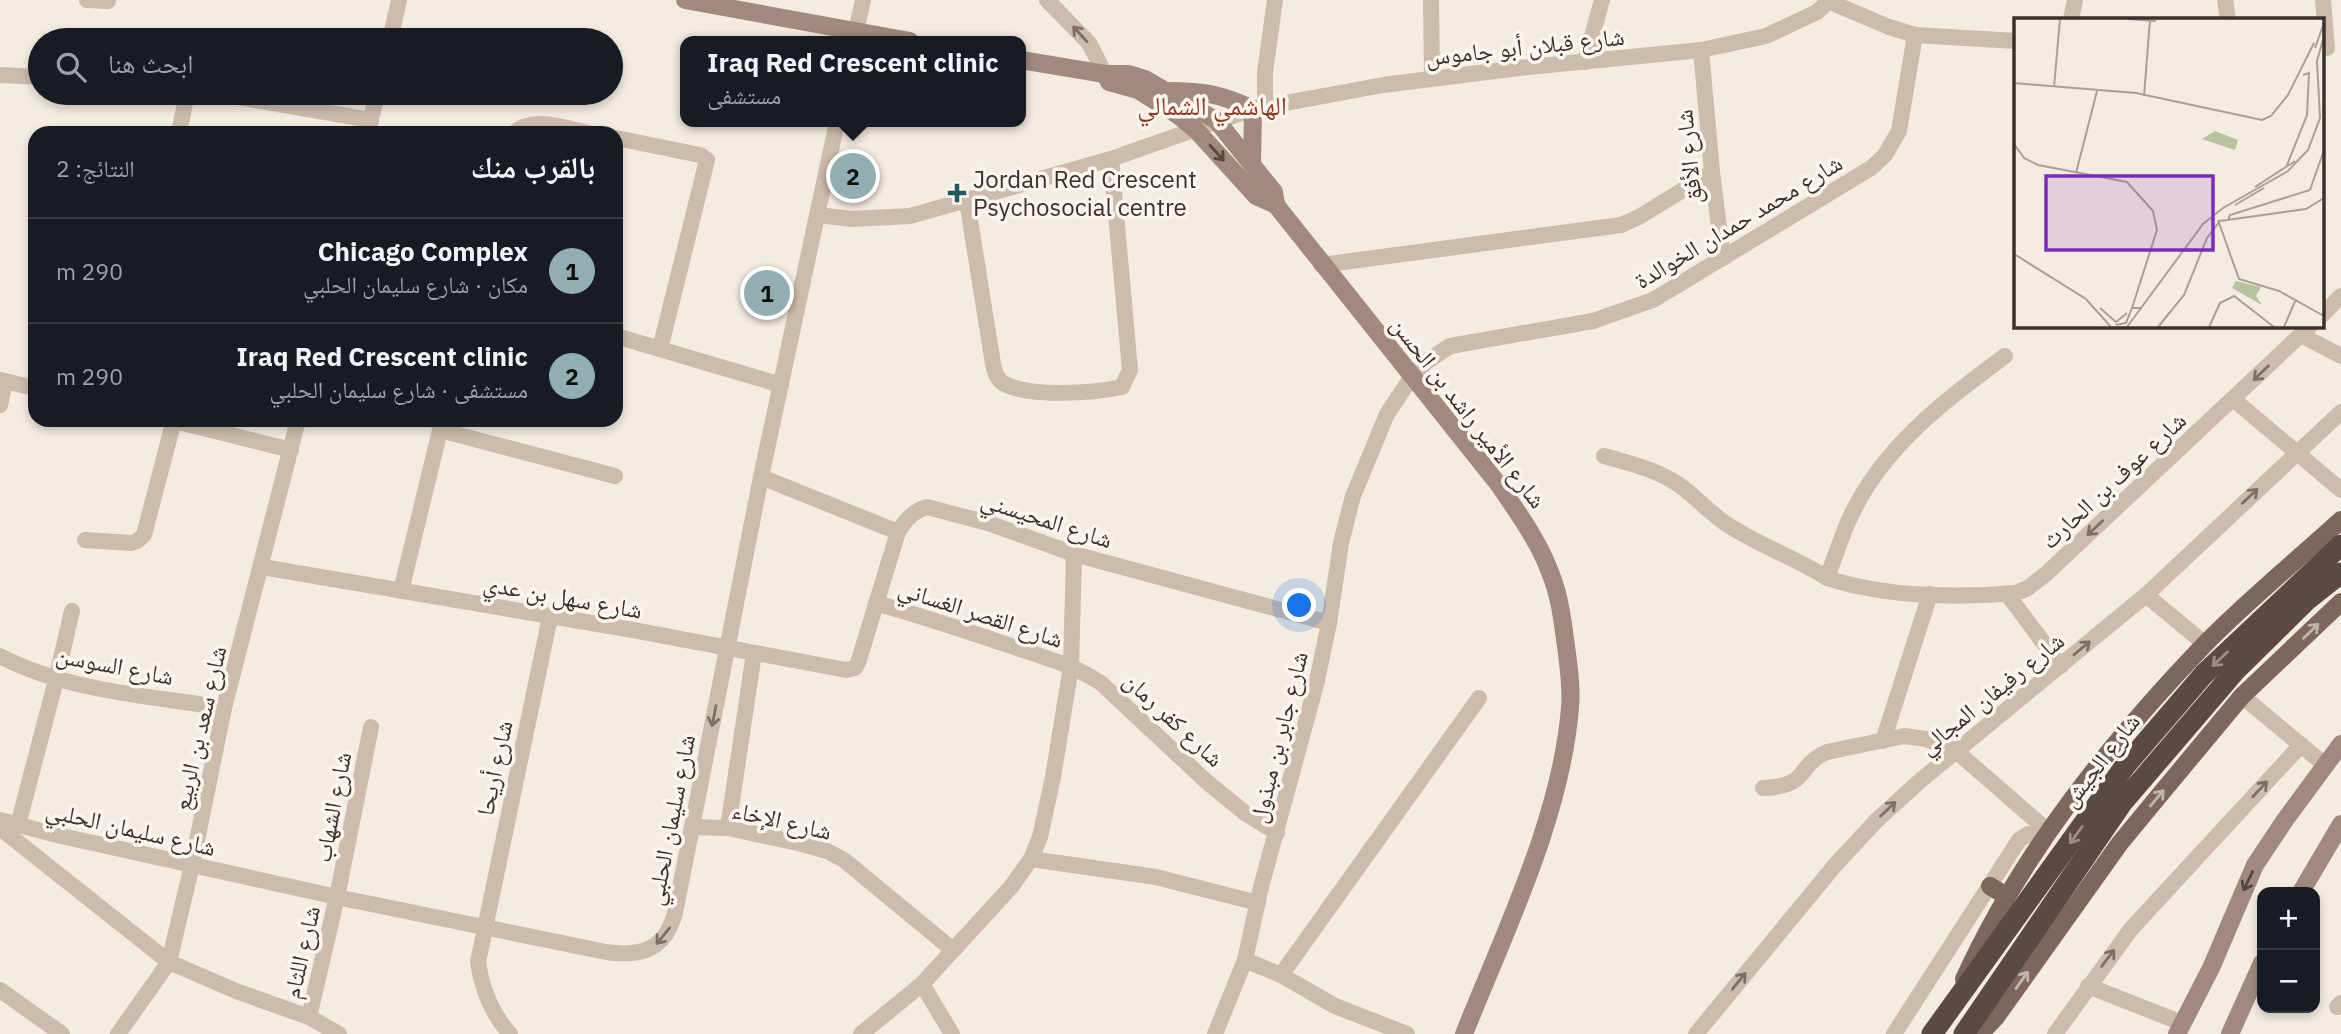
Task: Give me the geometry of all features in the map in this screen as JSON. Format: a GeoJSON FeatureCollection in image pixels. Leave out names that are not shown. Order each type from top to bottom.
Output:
{"type":"FeatureCollection","features":[{"type":"Feature","properties":{"kind":"highway","name":"شارع الجيش"},"geometry":{"type":"LineString","coordinates":[[1933,1034],[2126,766],[2204,674],[2341,545]]}},
{"type":"Feature","properties":{"kind":"highway","name":"شارع الجيش"},"geometry":{"type":"LineString","coordinates":[[1964,1034],[2122,803],[2179,733],[2236,670],[2308,600],[2341,573]]}},
{"type":"Feature","properties":{"kind":"main road"},"geometry":{"type":"LineString","coordinates":[[1951,1008],[2006,896],[2047,835],[2121,738],[2205,644],[2341,520]]}},
{"type":"Feature","properties":{"kind":"main road"},"geometry":{"type":"LineString","coordinates":[[1980,1034],[1996,1017],[2120,843],[2242,696],[2341,602]]}},
{"type":"Feature","properties":{"kind":"main road"},"geometry":{"type":"LineString","coordinates":[[1990,886],[2006,896]]}},
{"type":"Feature","properties":{"kind":"street"},"geometry":{"type":"LineString","coordinates":[[87,0],[108,1]]}},
{"type":"Feature","properties":{"kind":"street"},"geometry":{"type":"LineString","coordinates":[[393,28],[399,0]]}},
{"type":"Feature","properties":{"kind":"street"},"geometry":{"type":"LineString","coordinates":[[685,0],[850,36]]}},
{"type":"Feature","properties":{"kind":"street"},"geometry":{"type":"LineString","coordinates":[[855,36],[863,0]]}},
{"type":"Feature","properties":{"kind":"street"},"geometry":{"type":"LineString","coordinates":[[1047,0],[1089,43],[1105,74]]}},
{"type":"Feature","properties":{"kind":"street"},"geometry":{"type":"LineString","coordinates":[[1252,164],[1275,0]]}},
{"type":"Feature","properties":{"kind":"street"},"geometry":{"type":"LineString","coordinates":[[1431,0],[1432,78]]}},
{"type":"Feature","properties":{"kind":"street"},"geometry":{"type":"LineString","coordinates":[[1585,62],[1602,0]]}},
{"type":"Feature","properties":{"kind":"street"},"geometry":{"type":"LineString","coordinates":[[2071,18],[2076,0]]}},
{"type":"Feature","properties":{"kind":"street"},"geometry":{"type":"LineString","coordinates":[[2225,0],[2228,18]]}},
{"type":"Feature","properties":{"kind":"street"},"geometry":{"type":"LineString","coordinates":[[2323,0],[2327,48]]}},
{"type":"Feature","properties":{"kind":"street"},"geometry":{"type":"LineString","coordinates":[[1830,1],[1889,27],[1915,35],[2014,41]]}},
{"type":"Feature","properties":{"kind":"street","name":"شارع قبلان أبو جاموس"},"geometry":{"type":"LineString","coordinates":[[818,215],[852,219],[910,216],[1111,159],[1259,108],[1432,78],[1701,50],[1766,36],[1817,12],[1830,1]]}},
{"type":"Feature","properties":{"kind":"street","name":"شارع محمد حمدان الخوالدة"},"geometry":{"type":"LineString","coordinates":[[1413,375],[1426,362],[1450,346],[1593,321],[1628,311],[1653,300],[1871,168],[1885,155],[1899,131],[1915,35]]}},
{"type":"Feature","properties":{"kind":"street","name":"شارع الأفق"},"geometry":{"type":"LineString","coordinates":[[1701,50],[1723,258]]}},
{"type":"Feature","properties":{"kind":"street","name":"شارع الأمير راشد بن الحسن"},"geometry":{"type":"LineString","coordinates":[[1026,61],[1105,74],[1119,72],[1137,75],[1217,121],[1274,192],[1276,205],[1321,265],[1413,375],[1491,475],[1529,529],[1550,571],[1561,608],[1567,651],[1570,705],[1564,754],[1557,787],[1538,846],[1464,1034]]}},
{"type":"Feature","properties":{"kind":"street","name":"شارع الأمير راشد بن الحسن"},"geometry":{"type":"LineString","coordinates":[[1105,74],[1109,82],[1138,90],[1196,130],[1256,196],[1276,205]]}},
{"type":"Feature","properties":{"kind":"street"},"geometry":{"type":"LineString","coordinates":[[0,75],[28,76]]}},
{"type":"Feature","properties":{"kind":"street"},"geometry":{"type":"LineString","coordinates":[[1167,91],[1200,91],[1225,96],[1259,108]]}},
{"type":"Feature","properties":{"kind":"street"},"geometry":{"type":"LineString","coordinates":[[180,126],[185,105]]}},
{"type":"Feature","properties":{"kind":"street"},"geometry":{"type":"LineString","coordinates":[[269,105],[365,126]]}},
{"type":"Feature","properties":{"kind":"street"},"geometry":{"type":"LineString","coordinates":[[370,126],[375,105]]}},
{"type":"Feature","properties":{"kind":"street"},"geometry":{"type":"LineString","coordinates":[[526,126],[552,126]]}},
{"type":"Feature","properties":{"kind":"street","name":"شارع سليمان الحلبي"},"geometry":{"type":"LineString","coordinates":[[0,820],[337,897],[606,952],[623,954],[649,950],[659,943],[672,924],[761,477],[836,127]]}},
{"type":"Feature","properties":{"kind":"street"},"geometry":{"type":"LineString","coordinates":[[623,139],[704,156],[707,163],[660,349]]}},
{"type":"Feature","properties":{"kind":"street"},"geometry":{"type":"LineString","coordinates":[[967,201],[997,377],[1004,384],[1030,390],[1083,394],[1122,387],[1130,370],[1111,159]]}},
{"type":"Feature","properties":{"kind":"street"},"geometry":{"type":"LineString","coordinates":[[1321,265],[1601,230],[1639,217],[1712,172]]}},
{"type":"Feature","properties":{"kind":"street"},"geometry":{"type":"LineString","coordinates":[[2324,313],[2341,296]]}},
{"type":"Feature","properties":{"kind":"street"},"geometry":{"type":"LineString","coordinates":[[2306,330],[2341,356]]}},
{"type":"Feature","properties":{"kind":"street","name":"شارع عوف بن الحارث"},"geometry":{"type":"LineString","coordinates":[[2007,594],[2016,593],[2037,582],[2306,330]]}},
{"type":"Feature","properties":{"kind":"street"},"geometry":{"type":"LineString","coordinates":[[623,338],[781,384]]}},
{"type":"Feature","properties":{"kind":"street"},"geometry":{"type":"LineString","coordinates":[[1827,578],[1849,521],[1884,464],[1928,415],[2005,356]]}},
{"type":"Feature","properties":{"kind":"street","name":"شارع جابر بن مبذول"},"geometry":{"type":"LineString","coordinates":[[1215,1034],[1245,961],[1317,681],[1341,543],[1353,496],[1387,414],[1413,375]]}},
{"type":"Feature","properties":{"kind":"street"},"geometry":{"type":"LineString","coordinates":[[0,405],[2,381],[28,387]]}},
{"type":"Feature","properties":{"kind":"street"},"geometry":{"type":"LineString","coordinates":[[2232,400],[2341,490]]}},
{"type":"Feature","properties":{"kind":"street","name":"شارع رفيفان المجالي"},"geometry":{"type":"LineString","coordinates":[[1696,1034],[1856,842],[1898,800],[2146,595],[2341,412]]}},
{"type":"Feature","properties":{"kind":"street"},"geometry":{"type":"LineString","coordinates":[[85,540],[131,543],[144,535],[171,427]]}},
{"type":"Feature","properties":{"kind":"street"},"geometry":{"type":"LineString","coordinates":[[201,427],[291,450]]}},
{"type":"Feature","properties":{"kind":"street","name":"شارع سعد بن الربيع"},"geometry":{"type":"LineString","coordinates":[[118,1034],[169,962],[224,708],[296,427]]}},
{"type":"Feature","properties":{"kind":"street"},"geometry":{"type":"LineString","coordinates":[[401,591],[441,427]]}},
{"type":"Feature","properties":{"kind":"street"},"geometry":{"type":"LineString","coordinates":[[448,427],[615,476]]}},
{"type":"Feature","properties":{"kind":"street"},"geometry":{"type":"LineString","coordinates":[[1604,456],[1648,469],[1667,478],[1686,490],[1729,526],[1827,578],[1865,587],[1930,594],[2007,594],[2061,666]]}},
{"type":"Feature","properties":{"kind":"street"},"geometry":{"type":"LineString","coordinates":[[761,477],[898,533]]}},
{"type":"Feature","properties":{"kind":"street","name":"شارع المحيسني"},"geometry":{"type":"LineString","coordinates":[[855,668],[898,533],[910,515],[927,507],[988,523],[1074,554],[1329,623]]}},
{"type":"Feature","properties":{"kind":"street"},"geometry":{"type":"LineString","coordinates":[[861,1034],[922,984],[1012,887],[1031,859],[1040,837],[1053,777],[1071,667],[1074,554]]}},
{"type":"Feature","properties":{"kind":"street","name":"شارع سهل بن عدي"},"geometry":{"type":"LineString","coordinates":[[262,567],[846,670],[855,668]]}},
{"type":"Feature","properties":{"kind":"street"},"geometry":{"type":"LineString","coordinates":[[1883,741],[1930,594]]}},
{"type":"Feature","properties":{"kind":"street"},"geometry":{"type":"LineString","coordinates":[[2146,595],[2205,644]]}},
{"type":"Feature","properties":{"kind":"street","name":"شارع القصر الغساني"},"geometry":{"type":"LineString","coordinates":[[876,603],[942,622],[1071,667]]}},
{"type":"Feature","properties":{"kind":"street"},"geometry":{"type":"LineString","coordinates":[[18,825],[72,611]]}},
{"type":"Feature","properties":{"kind":"street","name":"شارع أريحا"},"geometry":{"type":"LineString","coordinates":[[484,928],[550,617]]}},
{"type":"Feature","properties":{"kind":"street"},"geometry":{"type":"LineString","coordinates":[[727,828],[754,653]]}},
{"type":"Feature","properties":{"kind":"street","name":"شارع السوسن"},"geometry":{"type":"LineString","coordinates":[[0,656],[26,670],[56,680],[224,708]]}},
{"type":"Feature","properties":{"kind":"street","name":"شارع كفر رمان"},"geometry":{"type":"LineString","coordinates":[[1071,667],[1102,684],[1207,782],[1245,813],[1277,833]]}},
{"type":"Feature","properties":{"kind":"street"},"geometry":{"type":"LineString","coordinates":[[2242,696],[2325,765]]}},
{"type":"Feature","properties":{"kind":"street"},"geometry":{"type":"LineString","coordinates":[[1280,975],[1479,698]]}},
{"type":"Feature","properties":{"kind":"street","name":"شارع الشهاب"},"geometry":{"type":"LineString","coordinates":[[337,897],[372,727]]}},
{"type":"Feature","properties":{"kind":"street"},"geometry":{"type":"LineString","coordinates":[[1763,788],[1791,785],[1826,752],[1912,736],[1956,751],[2047,835]]}},
{"type":"Feature","properties":{"kind":"street"},"geometry":{"type":"LineString","coordinates":[[2088,986],[2180,1029],[2211,968],[2255,865],[2341,744]]}},
{"type":"Feature","properties":{"kind":"street"},"geometry":{"type":"LineString","coordinates":[[2055,1034],[2131,929],[2301,745]]}},
{"type":"Feature","properties":{"kind":"street"},"geometry":{"type":"LineString","coordinates":[[2304,887],[2341,824]]}},
{"type":"Feature","properties":{"kind":"street","name":"شارع الإخاء"},"geometry":{"type":"LineString","coordinates":[[692,827],[727,828],[827,851],[844,860],[953,950]]}},
{"type":"Feature","properties":{"kind":"street"},"geometry":{"type":"LineString","coordinates":[[0,828],[169,962],[236,991],[309,1017],[339,1034]]}},
{"type":"Feature","properties":{"kind":"street"},"geometry":{"type":"LineString","coordinates":[[1894,1034],[2021,837],[2028,834],[2047,835]]}},
{"type":"Feature","properties":{"kind":"street"},"geometry":{"type":"LineString","coordinates":[[1031,859],[1156,877],[1258,903]]}},
{"type":"Feature","properties":{"kind":"street","name":"شارع اللثام"},"geometry":{"type":"LineString","coordinates":[[309,1017],[337,897]]}},
{"type":"Feature","properties":{"kind":"street"},"geometry":{"type":"LineString","coordinates":[[484,928],[478,962],[481,981],[491,1005],[510,1034]]}},
{"type":"Feature","properties":{"kind":"street"},"geometry":{"type":"LineString","coordinates":[[1245,961],[1280,975],[1335,1006],[1408,1034]]}},
{"type":"Feature","properties":{"kind":"street"},"geometry":{"type":"LineString","coordinates":[[2230,1034],[2257,974]]}},
{"type":"Feature","properties":{"kind":"street"},"geometry":{"type":"LineString","coordinates":[[922,984],[952,1034]]}},
{"type":"Feature","properties":{"kind":"street"},"geometry":{"type":"LineString","coordinates":[[0,990],[62,1034]]}},
{"type":"Feature","properties":{"kind":"place","name":"Iraq Red Crescent clinic"},"geometry":{"type":"Point","coordinates":[853,176]}},
{"type":"Feature","properties":{"kind":"place","name":"Jordan Red Crescent Psychosocial centre"},"geometry":{"type":"Point","coordinates":[957,193]}},
{"type":"Feature","properties":{"kind":"place","name":"Chicago Complex"},"geometry":{"type":"Point","coordinates":[767,293]}},
{"type":"Feature","properties":{"kind":"district","name":"الهاشمي الشمالي"},"geometry":{"type":"Point","coordinates":[1212,105]}}]}
